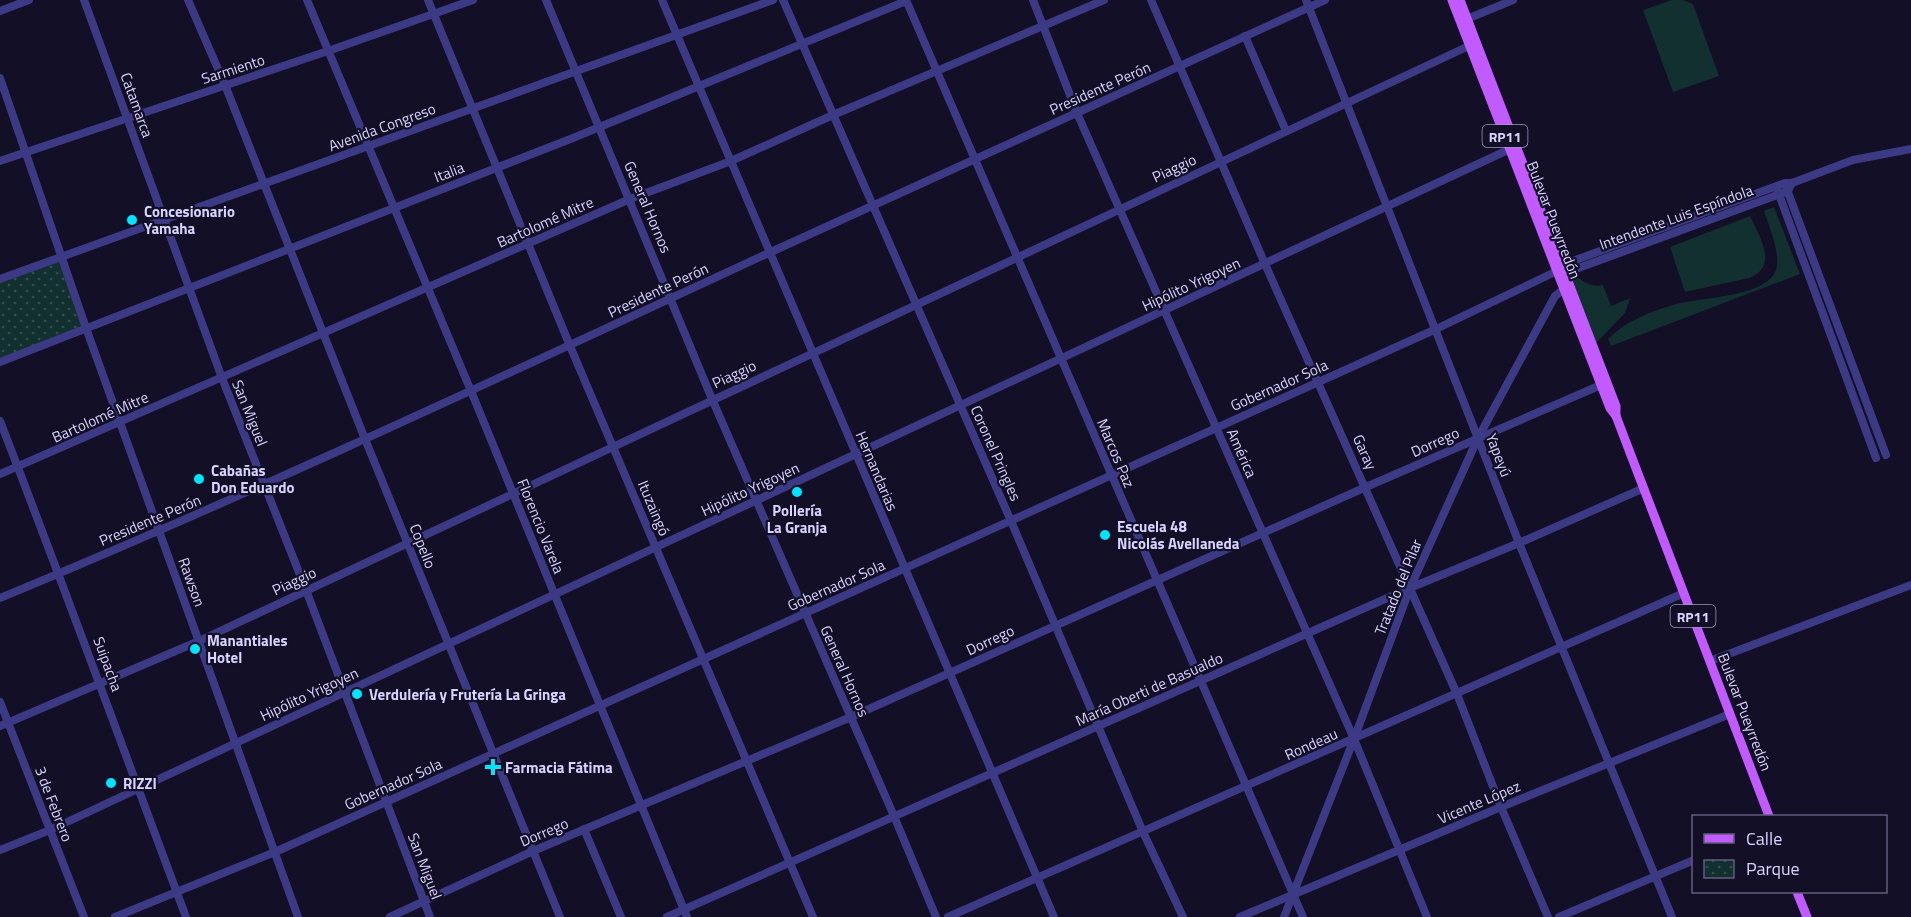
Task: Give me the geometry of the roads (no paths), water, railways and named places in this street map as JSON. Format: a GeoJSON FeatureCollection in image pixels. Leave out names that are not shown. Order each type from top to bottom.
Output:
{"type":"FeatureCollection","features":[{"type":"Feature","properties":{"kind":"main road","name":"Bulevar Pueyrredón"},"geometry":{"type":"LineString","coordinates":[[1452,0],[1464,20]]}},
{"type":"Feature","properties":{"kind":"main road","name":"Bulevar Pueyrredón"},"geometry":{"type":"LineString","coordinates":[[1460,0],[1464,20],[1562,270],[1601,385],[1610,408],[1616,416],[1769,815]]}},
{"type":"Feature","properties":{"kind":"main road","name":"Bulevar Pueyrredón"},"geometry":{"type":"LineString","coordinates":[[1473,44],[1510,149],[1562,270]]}},
{"type":"Feature","properties":{"kind":"main road","name":"Bulevar Pueyrredón"},"geometry":{"type":"LineString","coordinates":[[1567,287],[1616,406],[1616,416]]}},
{"type":"Feature","properties":{"kind":"main road"},"geometry":{"type":"LineString","coordinates":[[1798,893],[1807,917]]}},
{"type":"Feature","properties":{"kind":"street"},"geometry":{"type":"LineString","coordinates":[[0,11],[29,0]]}},
{"type":"Feature","properties":{"kind":"street","name":"Catamarca"},"geometry":{"type":"LineString","coordinates":[[84,0],[164,220]]}},
{"type":"Feature","properties":{"kind":"street","name":"Copello"},"geometry":{"type":"LineString","coordinates":[[188,0],[225,85],[365,439],[560,917]]}},
{"type":"Feature","properties":{"kind":"street","name":"Florencio Varela"},"geometry":{"type":"LineString","coordinates":[[307,0],[686,913]]}},
{"type":"Feature","properties":{"kind":"street","name":"Ituzaingó"},"geometry":{"type":"LineString","coordinates":[[429,0],[570,346],[813,917]]}},
{"type":"Feature","properties":{"kind":"street","name":"Sarmiento"},"geometry":{"type":"LineString","coordinates":[[0,162],[473,0]]}},
{"type":"Feature","properties":{"kind":"street","name":"General Hornos"},"geometry":{"type":"LineString","coordinates":[[546,0],[712,399],[936,917]]}},
{"type":"Feature","properties":{"kind":"street","name":"Hernandarias"},"geometry":{"type":"LineString","coordinates":[[662,0],[1054,917]]}},
{"type":"Feature","properties":{"kind":"street","name":"Avenida Congreso"},"geometry":{"type":"LineString","coordinates":[[0,279],[773,0]]}},
{"type":"Feature","properties":{"kind":"street","name":"Coronel Pringles"},"geometry":{"type":"LineString","coordinates":[[783,0],[1056,624],[1143,832],[1183,917]]}},
{"type":"Feature","properties":{"kind":"street","name":"América"},"geometry":{"type":"LineString","coordinates":[[1033,0],[1077,113],[1354,740],[1427,917]]}},
{"type":"Feature","properties":{"kind":"street","name":"Bartolomé Mitre"},"geometry":{"type":"LineString","coordinates":[[0,474],[630,199],[731,161],[833,115],[1104,0]]}},
{"type":"Feature","properties":{"kind":"street","name":"Garay"},"geometry":{"type":"LineString","coordinates":[[1151,0],[1265,264],[1457,694],[1501,807],[1548,917]]}},
{"type":"Feature","properties":{"kind":"street","name":"Presidente Perón"},"geometry":{"type":"LineString","coordinates":[[0,598],[159,532],[1180,66],[1307,4],[1325,0]]}},
{"type":"Feature","properties":{"kind":"street"},"geometry":{"type":"LineString","coordinates":[[1464,20],[1513,0]]}},
{"type":"Feature","properties":{"kind":"street","name":"Italia"},"geometry":{"type":"LineString","coordinates":[[0,362],[600,127],[906,1]]}},
{"type":"Feature","properties":{"kind":"street","name":"Marcos Paz"},"geometry":{"type":"LineString","coordinates":[[906,1],[1245,788],[1303,917]]}},
{"type":"Feature","properties":{"kind":"street","name":"Yapeyú"},"geometry":{"type":"LineString","coordinates":[[1307,4],[1519,543],[1672,917]]}},
{"type":"Feature","properties":{"kind":"street"},"geometry":{"type":"LineString","coordinates":[[1245,36],[1286,131]]}},
{"type":"Feature","properties":{"kind":"street","name":"Piaggio"},"geometry":{"type":"LineString","coordinates":[[4,724],[199,641],[1473,44]]}},
{"type":"Feature","properties":{"kind":"street","name":"Rawson"},"geometry":{"type":"LineString","coordinates":[[0,78],[86,328],[298,917]]}},
{"type":"Feature","properties":{"kind":"street","name":"Hipólito Yrigoyen"},"geometry":{"type":"LineString","coordinates":[[0,850],[50,830],[1510,149]]}},
{"type":"Feature","properties":{"kind":"street","name":"Intendente Luis Espíndola"},"geometry":{"type":"LineString","coordinates":[[1562,270],[1853,160],[1911,149]]}},
{"type":"Feature","properties":{"kind":"street"},"geometry":{"type":"LineString","coordinates":[[1788,185],[1814,262],[1886,455]]}},
{"type":"Feature","properties":{"kind":"street"},"geometry":{"type":"LineString","coordinates":[[1777,190],[1876,458]]}},
{"type":"Feature","properties":{"kind":"street","name":"San Miguel"},"geometry":{"type":"LineString","coordinates":[[164,220],[222,378],[306,590],[430,917]]}},
{"type":"Feature","properties":{"kind":"street"},"geometry":{"type":"LineString","coordinates":[[1805,265],[1814,262]]}},
{"type":"Feature","properties":{"kind":"street","name":"Gobernador Sola"},"geometry":{"type":"LineString","coordinates":[[115,917],[275,852],[1216,429],[1562,270]]}},
{"type":"Feature","properties":{"kind":"street","name":"Tratado del Pilar"},"geometry":{"type":"LineString","coordinates":[[1284,917],[1354,740],[1410,588],[1478,438],[1555,296],[1567,287]]}},
{"type":"Feature","properties":{"kind":"street"},"geometry":{"type":"LineString","coordinates":[[1844,371],[1853,367]]}},
{"type":"Feature","properties":{"kind":"street","name":"Dorrego"},"geometry":{"type":"LineString","coordinates":[[390,917],[533,851],[851,717],[1056,624],[1601,385]]}},
{"type":"Feature","properties":{"kind":"street","name":"Suipacha"},"geometry":{"type":"LineString","coordinates":[[0,421],[186,917]]}},
{"type":"Feature","properties":{"kind":"street"},"geometry":{"type":"LineString","coordinates":[[1872,446],[1881,443]]}},
{"type":"Feature","properties":{"kind":"street","name":"María Oberti de Basualdo"},"geometry":{"type":"LineString","coordinates":[[667,917],[686,913],[790,862],[1307,633],[1644,488]]}},
{"type":"Feature","properties":{"kind":"street"},"geometry":{"type":"LineString","coordinates":[[1710,661],[1911,585]]}},
{"type":"Feature","properties":{"kind":"street","name":"Rondeau"},"geometry":{"type":"LineString","coordinates":[[948,917],[1684,594]]}},
{"type":"Feature","properties":{"kind":"street","name":"3 de Febrero"},"geometry":{"type":"LineString","coordinates":[[0,702],[4,724],[50,830],[84,917]]}},
{"type":"Feature","properties":{"kind":"street","name":"Vicente López"},"geometry":{"type":"LineString","coordinates":[[1240,917],[1730,714]]}},
{"type":"Feature","properties":{"kind":"street"},"geometry":{"type":"LineString","coordinates":[[584,829],[621,917]]}},
{"type":"Feature","properties":{"kind":"street"},"geometry":{"type":"LineString","coordinates":[[1560,917],[1692,861]]}},
{"type":"Feature","properties":{"kind":"place","name":"Concesionario Yamaha"},"geometry":{"type":"Point","coordinates":[132,220]}},
{"type":"Feature","properties":{"kind":"place","name":"Cabañas Don Eduardo"},"geometry":{"type":"Point","coordinates":[199,479]}},
{"type":"Feature","properties":{"kind":"place","name":"Pollería La Granja"},"geometry":{"type":"Point","coordinates":[797,492]}},
{"type":"Feature","properties":{"kind":"place","name":"Escuela 48 Nicolás Avellaneda"},"geometry":{"type":"Point","coordinates":[1105,535]}},
{"type":"Feature","properties":{"kind":"place","name":"Manantiales Hotel"},"geometry":{"type":"Point","coordinates":[195,649]}},
{"type":"Feature","properties":{"kind":"place","name":"Verdulería y Frutería La Gringa"},"geometry":{"type":"Point","coordinates":[357,694]}},
{"type":"Feature","properties":{"kind":"place","name":"Farmacia Fátima"},"geometry":{"type":"Point","coordinates":[493,767]}},
{"type":"Feature","properties":{"kind":"place","name":"RIZZI"},"geometry":{"type":"Point","coordinates":[111,783]}}]}
